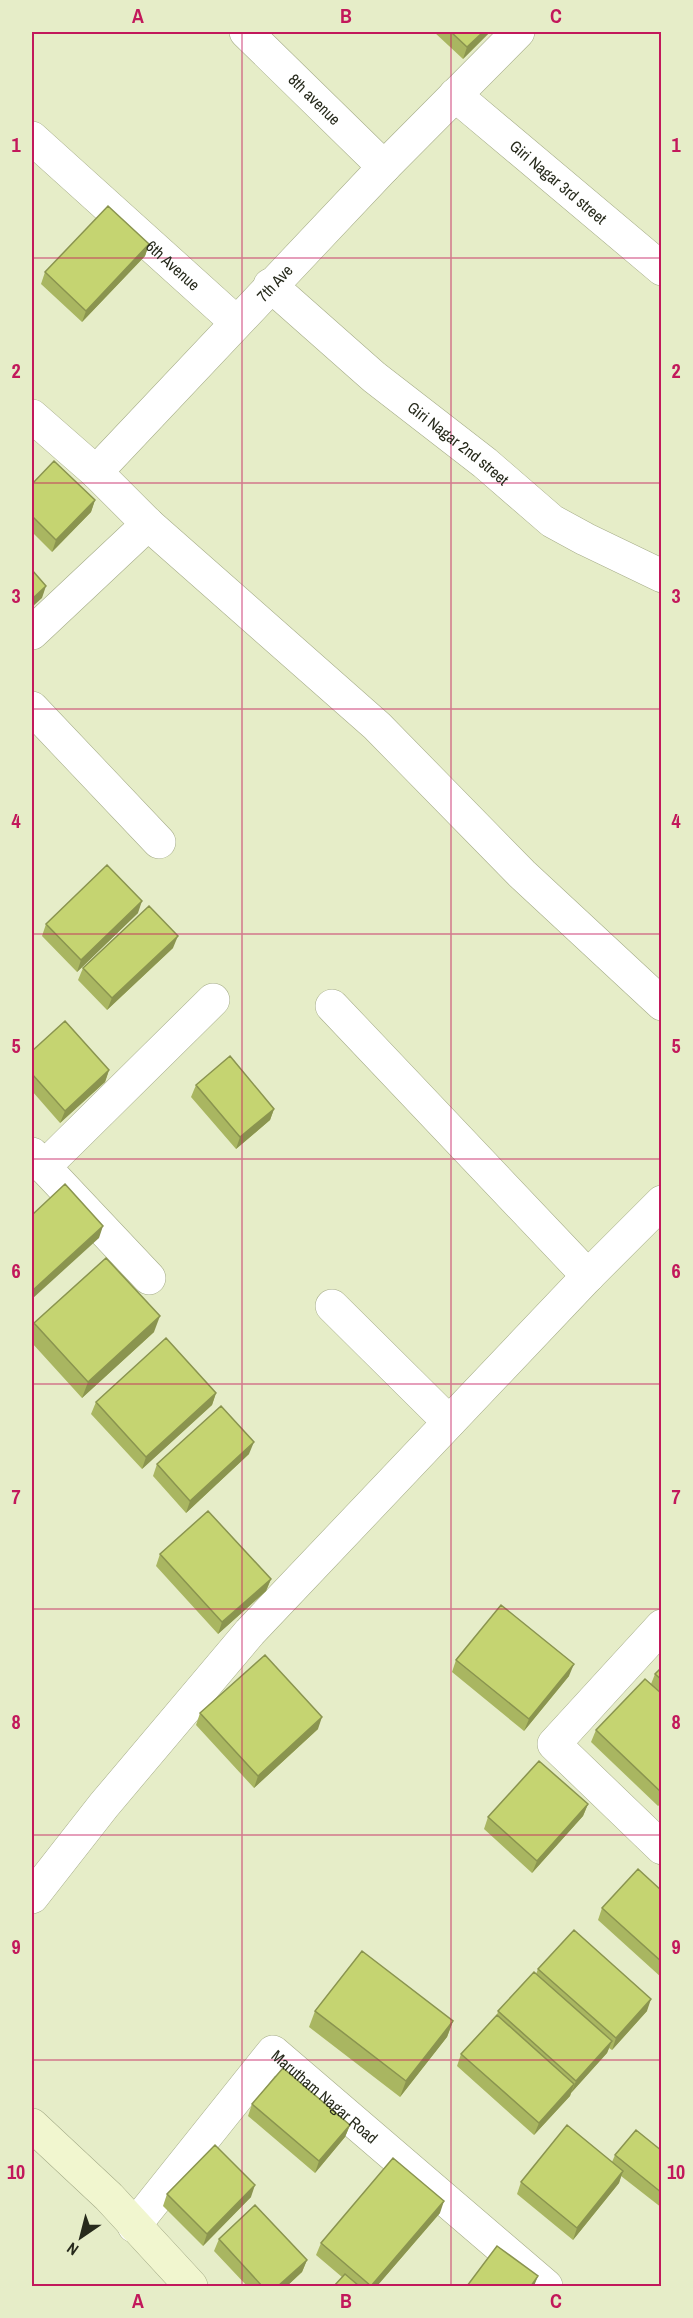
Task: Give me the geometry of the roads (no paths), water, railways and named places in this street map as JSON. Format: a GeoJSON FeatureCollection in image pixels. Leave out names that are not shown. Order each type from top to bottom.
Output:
{"type":"FeatureCollection","features":[{"type":"Feature","properties":{"kind":"street","name":"8th avenue"},"geometry":{"type":"LineString","coordinates":[[246,32],[384,167]]}},
{"type":"Feature","properties":{"kind":"street","name":"7th Ave"},"geometry":{"type":"LineString","coordinates":[[96,472],[270,285],[518,32]]}},
{"type":"Feature","properties":{"kind":"street","name":"Giri Nagar 3rd street"},"geometry":{"type":"LineString","coordinates":[[455,95],[662,269]]}},
{"type":"Feature","properties":{"kind":"street","name":"6th Avenue"},"geometry":{"type":"LineString","coordinates":[[32,138],[236,322]]}},
{"type":"Feature","properties":{"kind":"street","name":"Giri Nagar 2nd street"},"geometry":{"type":"LineString","coordinates":[[270,285],[374,377],[552,521],[662,576]]}},
{"type":"Feature","properties":{"kind":"street"},"geometry":{"type":"LineString","coordinates":[[32,416],[96,472],[148,524],[376,726],[522,874],[662,1004]]}},
{"type":"Feature","properties":{"kind":"street"},"geometry":{"type":"LineString","coordinates":[[32,633],[148,524]]}},
{"type":"Feature","properties":{"kind":"street"},"geometry":{"type":"LineString","coordinates":[[32,708],[159,842]]}},
{"type":"Feature","properties":{"kind":"street"},"geometry":{"type":"LineString","coordinates":[[149,1278],[38,1161],[213,1000]]}},
{"type":"Feature","properties":{"kind":"street"},"geometry":{"type":"LineString","coordinates":[[332,1006],[588,1276]]}},
{"type":"Feature","properties":{"kind":"street"},"geometry":{"type":"LineString","coordinates":[[32,1897],[104,1805],[250,1632],[588,1276],[662,1202]]}},
{"type":"Feature","properties":{"kind":"street"},"geometry":{"type":"LineString","coordinates":[[332,1306],[449,1422]]}},
{"type":"Feature","properties":{"kind":"street"},"geometry":{"type":"LineString","coordinates":[[662,1626],[554,1744],[662,1848]]}},
{"type":"Feature","properties":{"kind":"street","name":"Marutham Nagar Road"},"geometry":{"type":"LineString","coordinates":[[134,2226],[273,2052],[546,2286]]}},
{"type":"Feature","properties":{"kind":"street"},"geometry":{"type":"LineString","coordinates":[[32,2126],[109,2197],[190,2286]]}}]}
